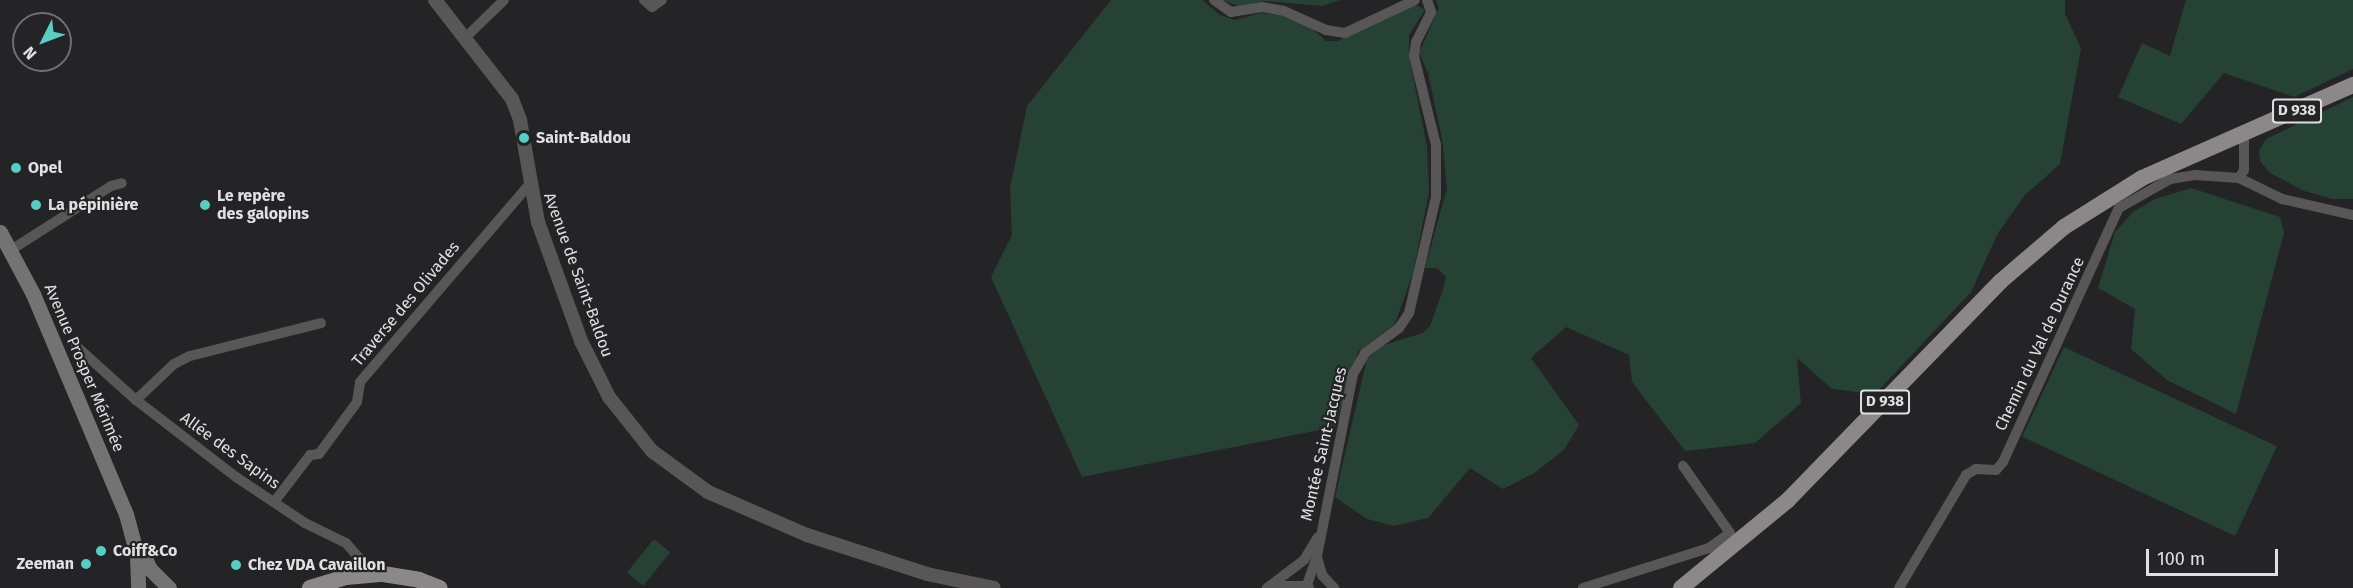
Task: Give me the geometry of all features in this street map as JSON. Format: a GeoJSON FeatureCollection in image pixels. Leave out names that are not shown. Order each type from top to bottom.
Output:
{"type":"FeatureCollection","features":[{"type":"Feature","properties":{"kind":"main road","name":"D 938"},"geometry":{"type":"LineString","coordinates":[[1681,588],[1788,500],[2001,281],[2084,212],[2142,178],[2353,85]]}},
{"type":"Feature","properties":{"kind":"main road","name":"Avenue Prosper Mérimée"},"geometry":{"type":"LineString","coordinates":[[0,232],[47,325],[150,569],[169,588]]}},
{"type":"Feature","properties":{"kind":"main road","name":"Avenue Prosper Mérimée"},"geometry":{"type":"LineString","coordinates":[[129,522],[137,555],[138,588]]}},
{"type":"Feature","properties":{"kind":"main road"},"geometry":{"type":"LineString","coordinates":[[310,588],[364,575],[399,575],[440,588]]}},
{"type":"Feature","properties":{"kind":"street","name":"Avenue de Saint-Baldou"},"geometry":{"type":"LineString","coordinates":[[435,0],[466,37],[516,108],[524,138],[529,185],[538,222],[590,361],[620,413],[670,467],[714,495],[827,543],[927,574],[994,588]]}},
{"type":"Feature","properties":{"kind":"street"},"geometry":{"type":"LineString","coordinates":[[466,37],[504,0]]}},
{"type":"Feature","properties":{"kind":"street"},"geometry":{"type":"LineString","coordinates":[[644,0],[652,7],[662,0]]}},
{"type":"Feature","properties":{"kind":"street"},"geometry":{"type":"LineString","coordinates":[[1214,0],[1231,12],[1262,7],[1284,11],[1326,30],[1345,33],[1415,0]]}},
{"type":"Feature","properties":{"kind":"street","name":"Montée Saint-Jacques"},"geometry":{"type":"LineString","coordinates":[[1320,532],[1342,444],[1353,374],[1365,353],[1399,328],[1409,313],[1436,197],[1430,110],[1414,56],[1416,42],[1431,12],[1427,0]]}},
{"type":"Feature","properties":{"kind":"street"},"geometry":{"type":"LineString","coordinates":[[2244,133],[2244,170],[2239,178],[2282,199],[2353,216]]}},
{"type":"Feature","properties":{"kind":"street","name":"Chemin du Val de Durance"},"geometry":{"type":"LineString","coordinates":[[1899,588],[1966,475],[1976,469],[1996,470],[2002,462],[2119,208],[2170,179],[2195,175],[2239,178]]}},
{"type":"Feature","properties":{"kind":"street"},"geometry":{"type":"LineString","coordinates":[[11,250],[111,186],[122,183]]}},
{"type":"Feature","properties":{"kind":"street","name":"Traverse des Olivades"},"geometry":{"type":"LineString","coordinates":[[274,502],[310,455],[319,454],[357,402],[360,382],[529,185]]}},
{"type":"Feature","properties":{"kind":"street"},"geometry":{"type":"LineString","coordinates":[[136,400],[174,364],[190,356],[321,322]]}},
{"type":"Feature","properties":{"kind":"street","name":"Allée des Sapins"},"geometry":{"type":"LineString","coordinates":[[76,346],[136,400],[274,502],[346,543],[359,558],[364,575]]}},
{"type":"Feature","properties":{"kind":"street"},"geometry":{"type":"LineString","coordinates":[[1583,588],[1709,548],[1730,533],[1683,466]]}},
{"type":"Feature","properties":{"kind":"street"},"geometry":{"type":"LineString","coordinates":[[1278,588],[1306,588],[1317,556],[1320,532]]}},
{"type":"Feature","properties":{"kind":"street"},"geometry":{"type":"LineString","coordinates":[[1289,588],[1320,532]]}},
{"type":"Feature","properties":{"kind":"street"},"geometry":{"type":"LineString","coordinates":[[1317,556],[1322,575],[1334,588]]}},
{"type":"Feature","properties":{"kind":"street"},"geometry":{"type":"LineString","coordinates":[[1267,588],[1304,560]]}},
{"type":"Feature","properties":{"kind":"green space"},"geometry":{"type":"Polygon","coordinates":[[[1111,0],[1202,0],[1220,15],[1235,20],[1260,13],[1289,16],[1306,23],[1326,41],[1337,41],[1416,5],[1425,10],[1409,35],[1409,57],[1427,146],[1429,192],[1413,273],[1395,324],[1358,352],[1335,427],[1082,477],[991,277],[1012,235],[1010,188],[1027,106],[1111,0]]]}},
{"type":"Feature","properties":{"kind":"green space"},"geometry":{"type":"Polygon","coordinates":[[[1222,0],[1340,0],[1322,6],[1264,1],[1241,7],[1222,0]]]}},
{"type":"Feature","properties":{"kind":"green space"},"geometry":{"type":"Polygon","coordinates":[[[1436,0],[2065,0],[2065,14],[2081,48],[2060,164],[2025,195],[1998,233],[1971,292],[1875,394],[1832,389],[1797,358],[1801,403],[1755,443],[1685,451],[1632,382],[1629,355],[1566,327],[1531,358],[1579,425],[1564,450],[1534,473],[1503,489],[1470,468],[1428,518],[1394,526],[1367,519],[1335,497],[1367,359],[1384,345],[1423,333],[1430,326],[1446,277],[1437,268],[1425,268],[1447,188],[1442,139],[1428,73],[1419,53],[1439,8],[1436,0]]]}},
{"type":"Feature","properties":{"kind":"green space"},"geometry":{"type":"Polygon","coordinates":[[[2186,0],[2353,0],[2353,69],[2294,97],[2224,73],[2181,124],[2118,97],[2142,43],[2170,56],[2186,0]]]}},
{"type":"Feature","properties":{"kind":"green space"},"geometry":{"type":"Polygon","coordinates":[[[2353,97],[2353,199],[2333,199],[2304,191],[2270,173],[2260,161],[2259,151],[2266,139],[2353,97]]]}},
{"type":"Feature","properties":{"kind":"green space"},"geometry":{"type":"Polygon","coordinates":[[[2191,188],[2280,217],[2284,233],[2236,414],[2167,380],[2131,349],[2135,309],[2098,288],[2115,232],[2133,212],[2155,199],[2191,188]]]}},
{"type":"Feature","properties":{"kind":"green space"},"geometry":{"type":"Polygon","coordinates":[[[2064,347],[2277,446],[2235,536],[2022,437],[2064,347]]]}},
{"type":"Feature","properties":{"kind":"green space"},"geometry":{"type":"Polygon","coordinates":[[[654,539],[670,552],[643,586],[627,572],[654,539]]]}},
{"type":"Feature","properties":{"kind":"place","name":"Saint-Baldou"},"geometry":{"type":"Point","coordinates":[524,138]}},
{"type":"Feature","properties":{"kind":"place","name":"Opel"},"geometry":{"type":"Point","coordinates":[16,168]}},
{"type":"Feature","properties":{"kind":"place","name":"La pépinière"},"geometry":{"type":"Point","coordinates":[36,205]}},
{"type":"Feature","properties":{"kind":"place","name":"Le repère des galopins"},"geometry":{"type":"Point","coordinates":[205,205]}},
{"type":"Feature","properties":{"kind":"place","name":"Coiff&Co"},"geometry":{"type":"Point","coordinates":[101,551]}},
{"type":"Feature","properties":{"kind":"place","name":"Zeeman"},"geometry":{"type":"Point","coordinates":[86,564]}},
{"type":"Feature","properties":{"kind":"place","name":"Chez VDA Cavaillon"},"geometry":{"type":"Point","coordinates":[236,565]}}]}
